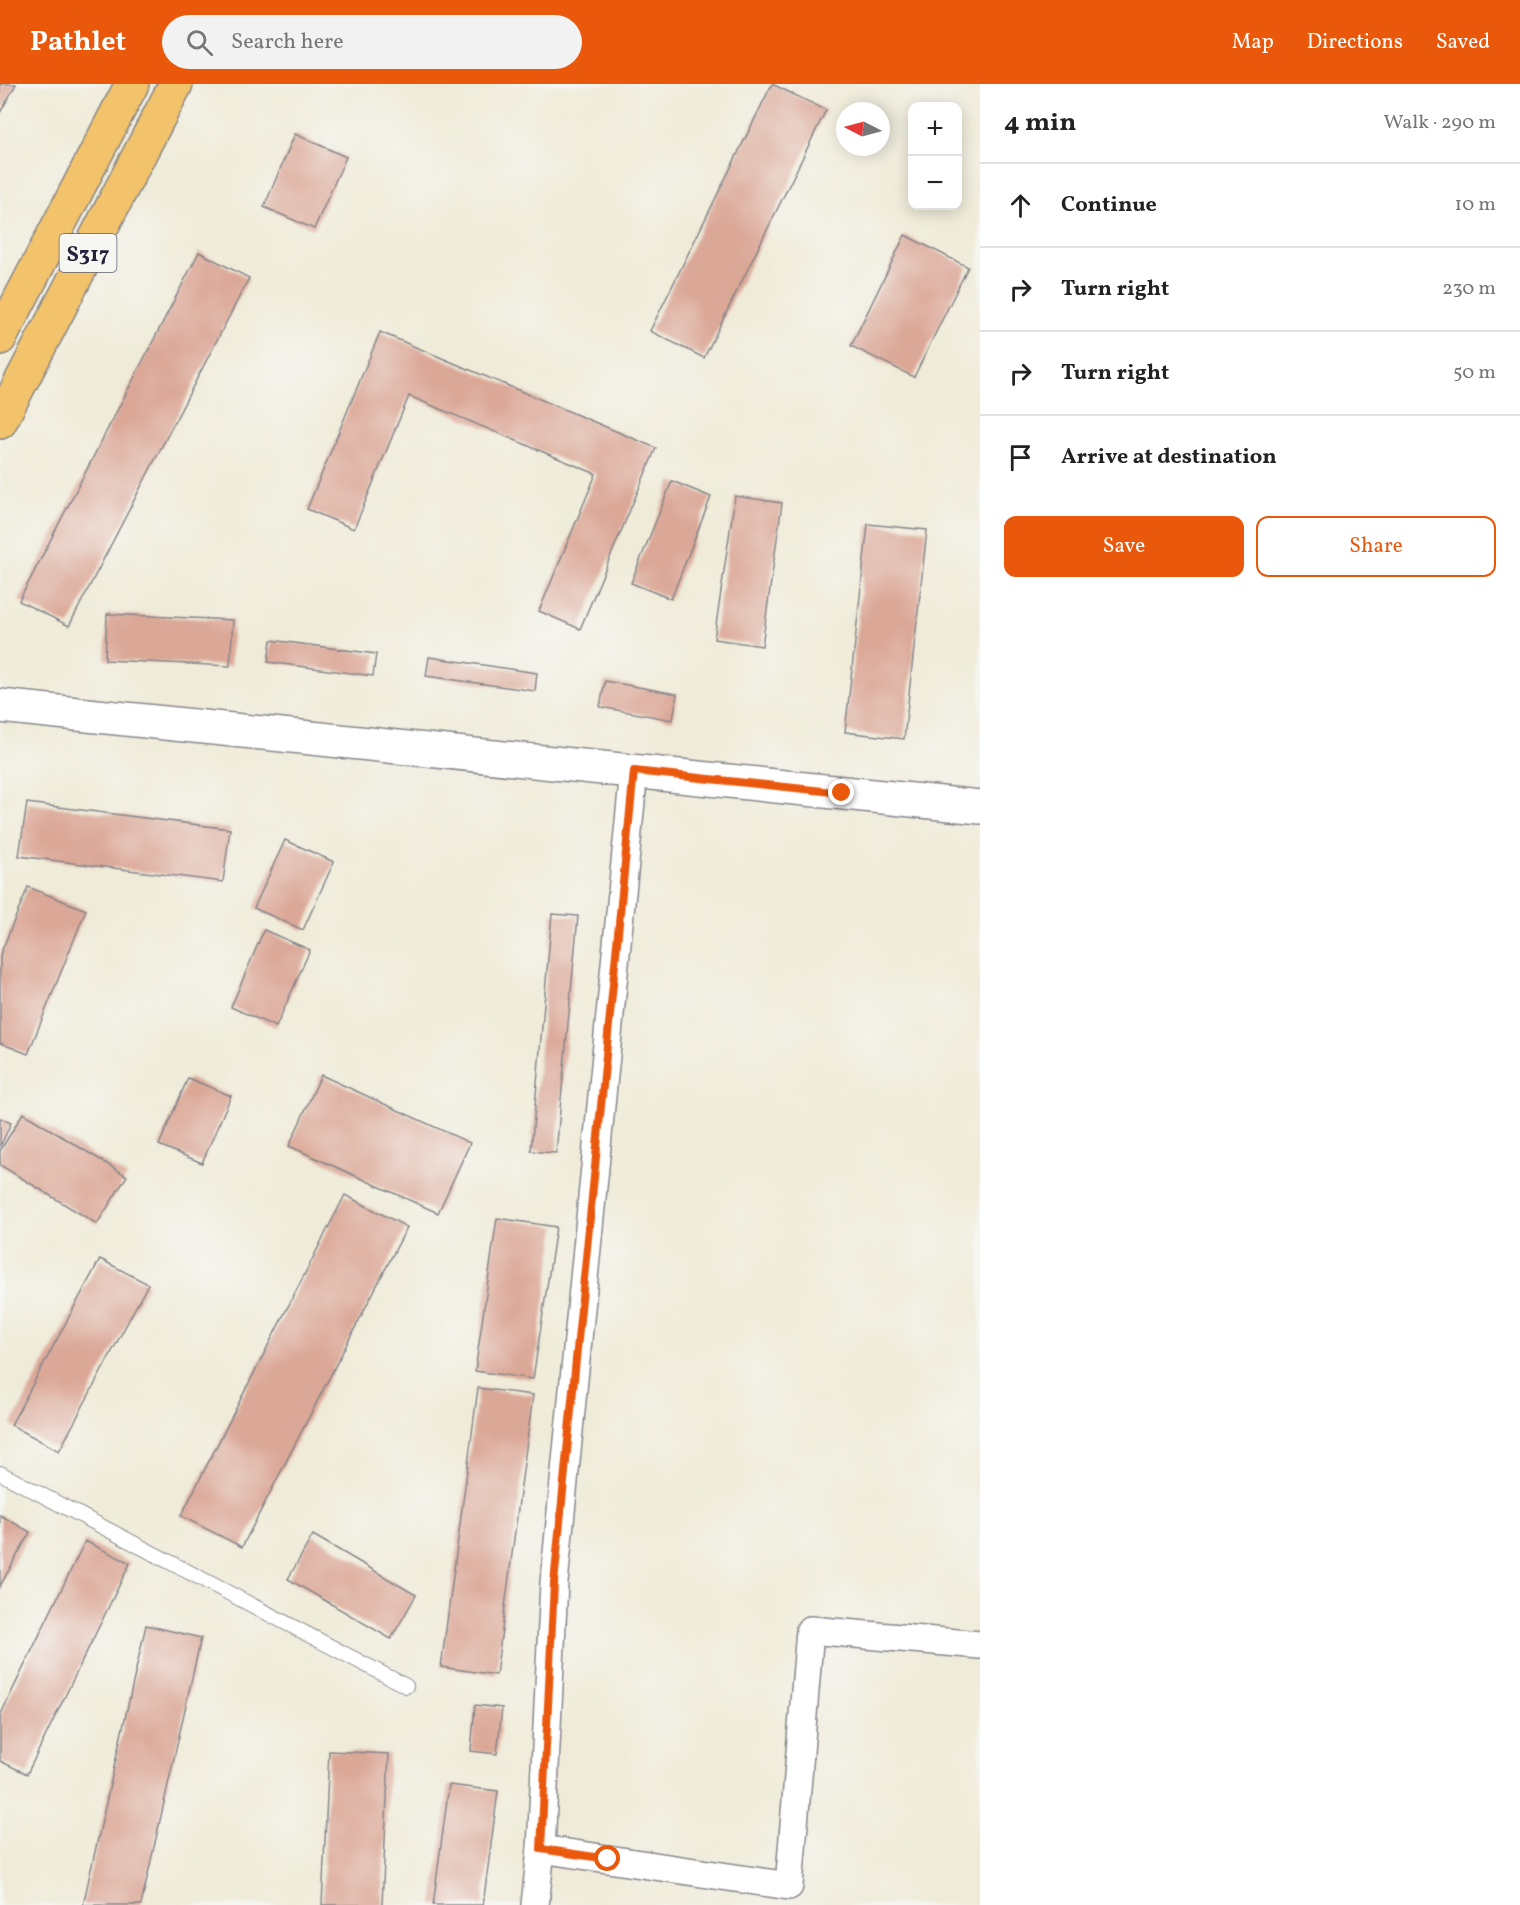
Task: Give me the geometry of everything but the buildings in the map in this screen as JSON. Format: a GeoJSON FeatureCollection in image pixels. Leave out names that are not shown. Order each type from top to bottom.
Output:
{"type":"FeatureCollection","features":[{"type":"Feature","properties":{"kind":"highway","name":"S317"},"geometry":{"type":"LineString","coordinates":[[0,338],[132,84]]}},
{"type":"Feature","properties":{"kind":"highway","name":"S317"},"geometry":{"type":"LineString","coordinates":[[0,422],[176,84]]}},
{"type":"Feature","properties":{"kind":"street"},"geometry":{"type":"LineString","coordinates":[[0,706],[980,807]]}},
{"type":"Feature","properties":{"kind":"street"},"geometry":{"type":"LineString","coordinates":[[535,1905],[541,1849],[554,1583],[634,771]]}},
{"type":"Feature","properties":{"kind":"street"},"geometry":{"type":"LineString","coordinates":[[541,1849],[789,1886],[810,1630],[980,1645]]}},
{"type":"Feature","properties":{"kind":"lane"},"geometry":{"type":"LineString","coordinates":[[0,1473],[406,1686]]}},
{"type":"Feature","properties":{"kind":"route"},"geometry":{"type":"LineString","coordinates":[[608,1859],[541,1849],[554,1583],[634,771],[842,793]]}}]}
